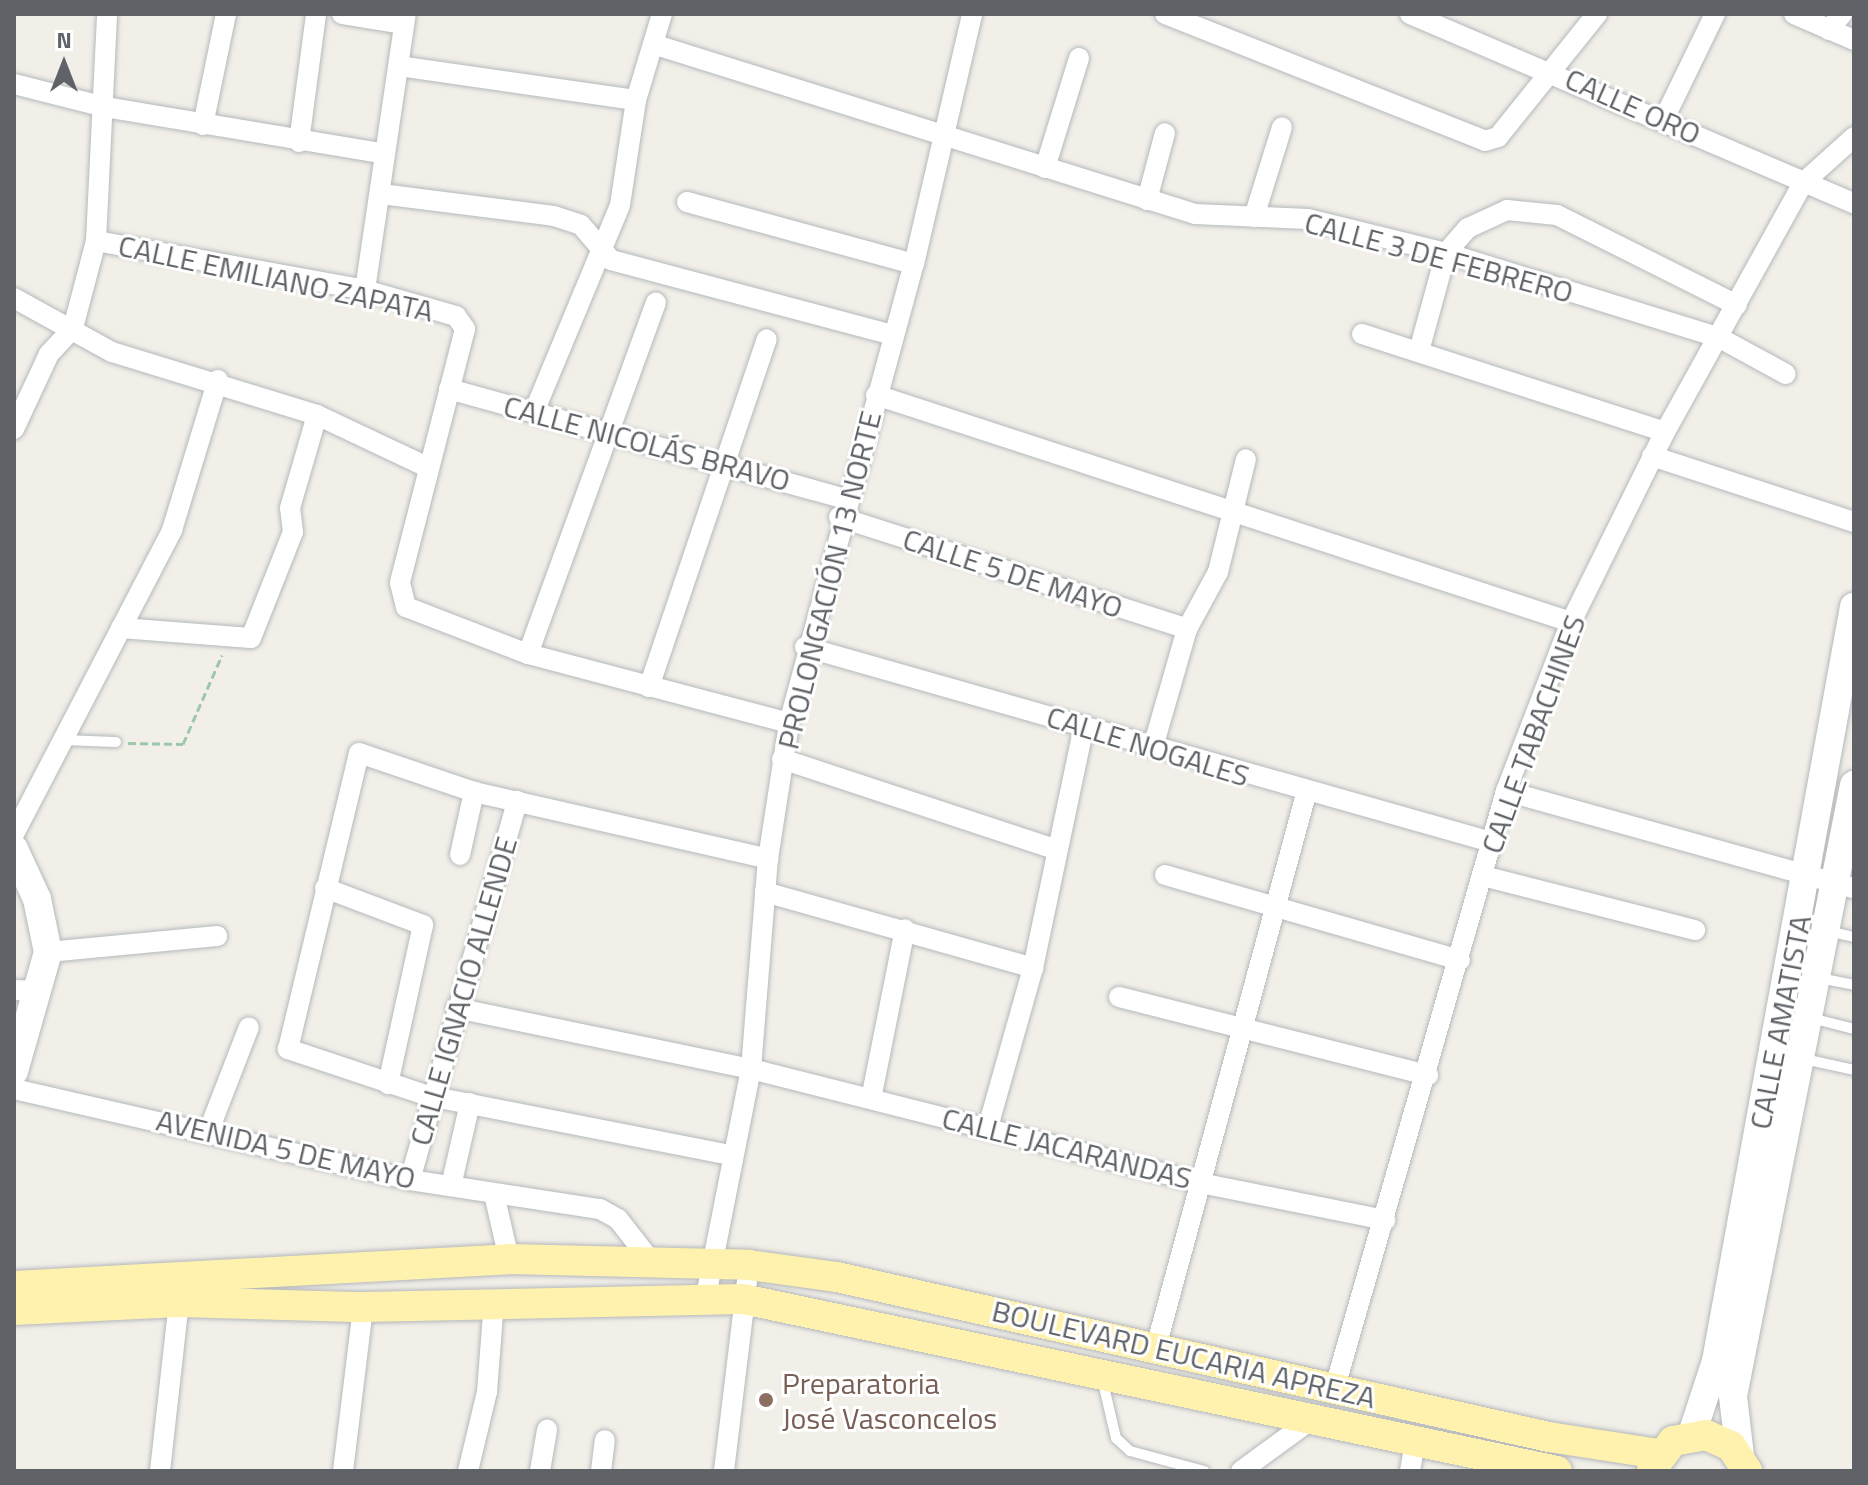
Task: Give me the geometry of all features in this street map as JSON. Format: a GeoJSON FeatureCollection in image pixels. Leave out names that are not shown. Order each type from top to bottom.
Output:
{"type":"FeatureCollection","features":[{"type":"Feature","properties":{"kind":"main road","name":"BOULEVARD EUCARIA APREZA"},"geometry":{"type":"LineString","coordinates":[[178,1291],[509,1259],[650,1260],[749,1265],[837,1277],[1335,1387],[1655,1462]]}},
{"type":"Feature","properties":{"kind":"main road"},"geometry":{"type":"LineString","coordinates":[[14,1286],[178,1291]]}},
{"type":"Feature","properties":{"kind":"main road"},"geometry":{"type":"LineString","coordinates":[[14,1310],[178,1291]]}},
{"type":"Feature","properties":{"kind":"main road","name":"BOULEVARD EUCARIA APREZA"},"geometry":{"type":"LineString","coordinates":[[178,1291],[363,1307],[494,1300],[706,1296],[743,1299],[1308,1422],[1412,1457],[1557,1471]]}},
{"type":"Feature","properties":{"kind":"main road"},"geometry":{"type":"LineString","coordinates":[[1655,1462],[1692,1434],[1719,1438],[1746,1465]]}},
{"type":"Feature","properties":{"kind":"street"},"geometry":{"type":"LineString","coordinates":[[14,429],[49,354],[73,328],[96,241],[105,107],[107,14]]}},
{"type":"Feature","properties":{"kind":"street"},"geometry":{"type":"LineString","coordinates":[[203,125],[226,14]]}},
{"type":"Feature","properties":{"kind":"street"},"geometry":{"type":"LineString","coordinates":[[299,142],[316,14]]}},
{"type":"Feature","properties":{"kind":"street"},"geometry":{"type":"LineString","coordinates":[[342,14],[405,19],[399,66],[380,153],[381,194],[365,290]]}},
{"type":"Feature","properties":{"kind":"street"},"geometry":{"type":"LineString","coordinates":[[534,412],[620,205],[636,100],[656,45],[662,14]]}},
{"type":"Feature","properties":{"kind":"street","name":"PROLONGACIÓN 13 NORTE"},"geometry":{"type":"LineString","coordinates":[[706,1296],[708,1265],[751,1069],[768,859],[789,723],[805,647],[842,508],[914,264],[972,14]]}},
{"type":"Feature","properties":{"kind":"street"},"geometry":{"type":"LineString","coordinates":[[1165,14],[1485,141],[1498,137],[1597,14]]}},
{"type":"Feature","properties":{"kind":"street","name":"CALLE ORO"},"geometry":{"type":"LineString","coordinates":[[1410,14],[1554,71],[1854,203]]}},
{"type":"Feature","properties":{"kind":"street"},"geometry":{"type":"LineString","coordinates":[[1664,119],[1715,14]]}},
{"type":"Feature","properties":{"kind":"street"},"geometry":{"type":"LineString","coordinates":[[1794,14],[1836,22],[1854,40]]}},
{"type":"Feature","properties":{"kind":"street","name":"CALLE 3 DE FEBRERO"},"geometry":{"type":"LineString","coordinates":[[656,45],[944,138],[1195,214],[1308,219],[1446,253],[1718,337],[1786,374]]}},
{"type":"Feature","properties":{"kind":"street"},"geometry":{"type":"LineString","coordinates":[[1045,168],[1079,58]]}},
{"type":"Feature","properties":{"kind":"street"},"geometry":{"type":"LineString","coordinates":[[399,66],[636,100]]}},
{"type":"Feature","properties":{"kind":"street"},"geometry":{"type":"LineString","coordinates":[[15,87],[203,125],[380,153]]}},
{"type":"Feature","properties":{"kind":"street"},"geometry":{"type":"LineString","coordinates":[[1254,217],[1282,127]]}},
{"type":"Feature","properties":{"kind":"street"},"geometry":{"type":"LineString","coordinates":[[1147,200],[1165,133]]}},
{"type":"Feature","properties":{"kind":"street","name":"CALLE TABACHINES"},"geometry":{"type":"LineString","coordinates":[[1335,1387],[1428,1075],[1506,791],[1571,622],[1652,456],[1803,183],[1854,137]]}},
{"type":"Feature","properties":{"kind":"street"},"geometry":{"type":"LineString","coordinates":[[381,194],[554,216],[581,225],[611,260],[892,335]]}},
{"type":"Feature","properties":{"kind":"street"},"geometry":{"type":"LineString","coordinates":[[687,202],[914,264]]}},
{"type":"Feature","properties":{"kind":"street"},"geometry":{"type":"LineString","coordinates":[[1419,351],[1446,253],[1468,228],[1507,210],[1532,210],[1557,215],[1737,305]]}},
{"type":"Feature","properties":{"kind":"street","name":"CALLE EMILIANO ZAPATA"},"geometry":{"type":"LineString","coordinates":[[96,241],[365,290],[456,316],[465,329],[449,389]]}},
{"type":"Feature","properties":{"kind":"street"},"geometry":{"type":"LineString","coordinates":[[14,298],[112,352],[218,380],[317,415],[427,467]]}},
{"type":"Feature","properties":{"kind":"street"},"geometry":{"type":"LineString","coordinates":[[528,654],[656,303]]}},
{"type":"Feature","properties":{"kind":"street"},"geometry":{"type":"LineString","coordinates":[[1362,334],[1665,432]]}},
{"type":"Feature","properties":{"kind":"street"},"geometry":{"type":"LineString","coordinates":[[649,687],[767,339]]}},
{"type":"Feature","properties":{"kind":"street"},"geometry":{"type":"LineString","coordinates":[[14,834],[172,530],[218,380]]}},
{"type":"Feature","properties":{"kind":"street"},"geometry":{"type":"LineString","coordinates":[[449,389],[400,583],[406,607],[528,654],[789,723]]}},
{"type":"Feature","properties":{"kind":"street","name":"CALLE NICOLÁS BRAVO"},"geometry":{"type":"LineString","coordinates":[[449,389],[723,462],[842,508]]}},
{"type":"Feature","properties":{"kind":"street"},"geometry":{"type":"LineString","coordinates":[[876,395],[1234,508],[1290,534],[1571,622]]}},
{"type":"Feature","properties":{"kind":"street"},"geometry":{"type":"LineString","coordinates":[[121,628],[251,638],[293,532],[290,508],[317,415]]}},
{"type":"Feature","properties":{"kind":"street"},"geometry":{"type":"LineString","coordinates":[[1652,456],[1854,522]]}},
{"type":"Feature","properties":{"kind":"street"},"geometry":{"type":"LineString","coordinates":[[1153,747],[1187,629],[1218,572],[1246,459]]}},
{"type":"Feature","properties":{"kind":"street","name":"CALLE 5 DE MAYO"},"geometry":{"type":"LineString","coordinates":[[842,508],[1187,629]]}},
{"type":"Feature","properties":{"kind":"street","name":"CALLE AMATISTA"},"geometry":{"type":"LineString","coordinates":[[1692,1434],[1716,1361],[1808,876],[1854,607]]}},
{"type":"Feature","properties":{"kind":"street","name":"CALLE NOGALES"},"geometry":{"type":"LineString","coordinates":[[805,647],[1084,725],[1306,794],[1491,842]]}},
{"type":"Feature","properties":{"kind":"street"},"geometry":{"type":"LineString","coordinates":[[988,1127],[1033,968],[1054,849],[1084,725]]}},
{"type":"Feature","properties":{"kind":"street"},"geometry":{"type":"LineString","coordinates":[[730,1155],[429,1096],[288,1049],[359,753],[474,792],[768,859]]}},
{"type":"Feature","properties":{"kind":"street"},"geometry":{"type":"LineString","coordinates":[[782,759],[1054,849]]}},
{"type":"Feature","properties":{"kind":"street"},"geometry":{"type":"LineString","coordinates":[[1506,791],[1846,886]]}},
{"type":"Feature","properties":{"kind":"street","name":"CALLE AMATISTA"},"geometry":{"type":"LineString","coordinates":[[1746,1465],[1733,1396],[1819,978],[1841,934],[1853,791]]}},
{"type":"Feature","properties":{"kind":"street"},"geometry":{"type":"LineString","coordinates":[[460,855],[474,792]]}},
{"type":"Feature","properties":{"kind":"street"},"geometry":{"type":"LineString","coordinates":[[1156,1347],[1205,1184],[1306,794]]}},
{"type":"Feature","properties":{"kind":"street","name":"CALLE IGNACIO ALLENDE"},"geometry":{"type":"LineString","coordinates":[[410,1180],[429,1096],[517,801]]}},
{"type":"Feature","properties":{"kind":"street"},"geometry":{"type":"LineString","coordinates":[[14,849],[37,899],[48,952],[27,991],[14,1071]]}},
{"type":"Feature","properties":{"kind":"street"},"geometry":{"type":"LineString","coordinates":[[1165,875],[1460,960]]}},
{"type":"Feature","properties":{"kind":"street"},"geometry":{"type":"LineString","coordinates":[[1483,876],[1695,930]]}},
{"type":"Feature","properties":{"kind":"street"},"geometry":{"type":"LineString","coordinates":[[325,888],[423,925],[388,1084]]}},
{"type":"Feature","properties":{"kind":"street"},"geometry":{"type":"LineString","coordinates":[[765,892],[905,929],[1033,968]]}},
{"type":"Feature","properties":{"kind":"street"},"geometry":{"type":"LineString","coordinates":[[871,1099],[905,929]]}},
{"type":"Feature","properties":{"kind":"street"},"geometry":{"type":"LineString","coordinates":[[48,952],[217,936]]}},
{"type":"Feature","properties":{"kind":"street"},"geometry":{"type":"LineString","coordinates":[[1119,997],[1246,1032],[1428,1075]]}},
{"type":"Feature","properties":{"kind":"street","name":"CALLE JACARANDAS"},"geometry":{"type":"LineString","coordinates":[[456,1008],[751,1069],[1205,1184],[1385,1220]]}},
{"type":"Feature","properties":{"kind":"street"},"geometry":{"type":"LineString","coordinates":[[209,1130],[249,1027]]}},
{"type":"Feature","properties":{"kind":"street","name":"AVENIDA 5 DE MAYO"},"geometry":{"type":"LineString","coordinates":[[14,1089],[209,1130],[410,1180],[600,1209],[618,1219],[650,1260]]}},
{"type":"Feature","properties":{"kind":"street"},"geometry":{"type":"LineString","coordinates":[[451,1186],[470,1103]]}},
{"type":"Feature","properties":{"kind":"street"},"geometry":{"type":"LineString","coordinates":[[494,1194],[509,1259]]}},
{"type":"Feature","properties":{"kind":"street"},"geometry":{"type":"LineString","coordinates":[[724,1471],[749,1265]]}},
{"type":"Feature","properties":{"kind":"street"},"geometry":{"type":"LineString","coordinates":[[160,1471],[178,1291]]}},
{"type":"Feature","properties":{"kind":"street"},"geometry":{"type":"LineString","coordinates":[[468,1471],[487,1392],[494,1300]]}},
{"type":"Feature","properties":{"kind":"street"},"geometry":{"type":"LineString","coordinates":[[343,1471],[363,1307]]}},
{"type":"Feature","properties":{"kind":"street"},"geometry":{"type":"LineString","coordinates":[[1241,1471],[1308,1422]]}},
{"type":"Feature","properties":{"kind":"street"},"geometry":{"type":"LineString","coordinates":[[540,1471],[547,1430]]}},
{"type":"Feature","properties":{"kind":"street"},"geometry":{"type":"LineString","coordinates":[[601,1471],[605,1440]]}},
{"type":"Feature","properties":{"kind":"lane"},"geometry":{"type":"LineString","coordinates":[[62,740],[116,742]]}},
{"type":"Feature","properties":{"kind":"lane"},"geometry":{"type":"LineString","coordinates":[[1819,978],[1854,985]]}},
{"type":"Feature","properties":{"kind":"lane"},"geometry":{"type":"LineString","coordinates":[[1811,1018],[1854,1029]]}},
{"type":"Feature","properties":{"kind":"lane"},"geometry":{"type":"LineString","coordinates":[[1804,1059],[1854,1070]]}},
{"type":"Feature","properties":{"kind":"lane"},"geometry":{"type":"LineString","coordinates":[[1101,1376],[1123,1445],[1204,1471]]}},
{"type":"Feature","properties":{"kind":"path"},"geometry":{"type":"LineString","coordinates":[[116,742],[183,744],[230,637]]}},
{"type":"Feature","properties":{"kind":"place","name":"Preparatoria José Vasconcelos"},"geometry":{"type":"Point","coordinates":[766,1400]}}]}
